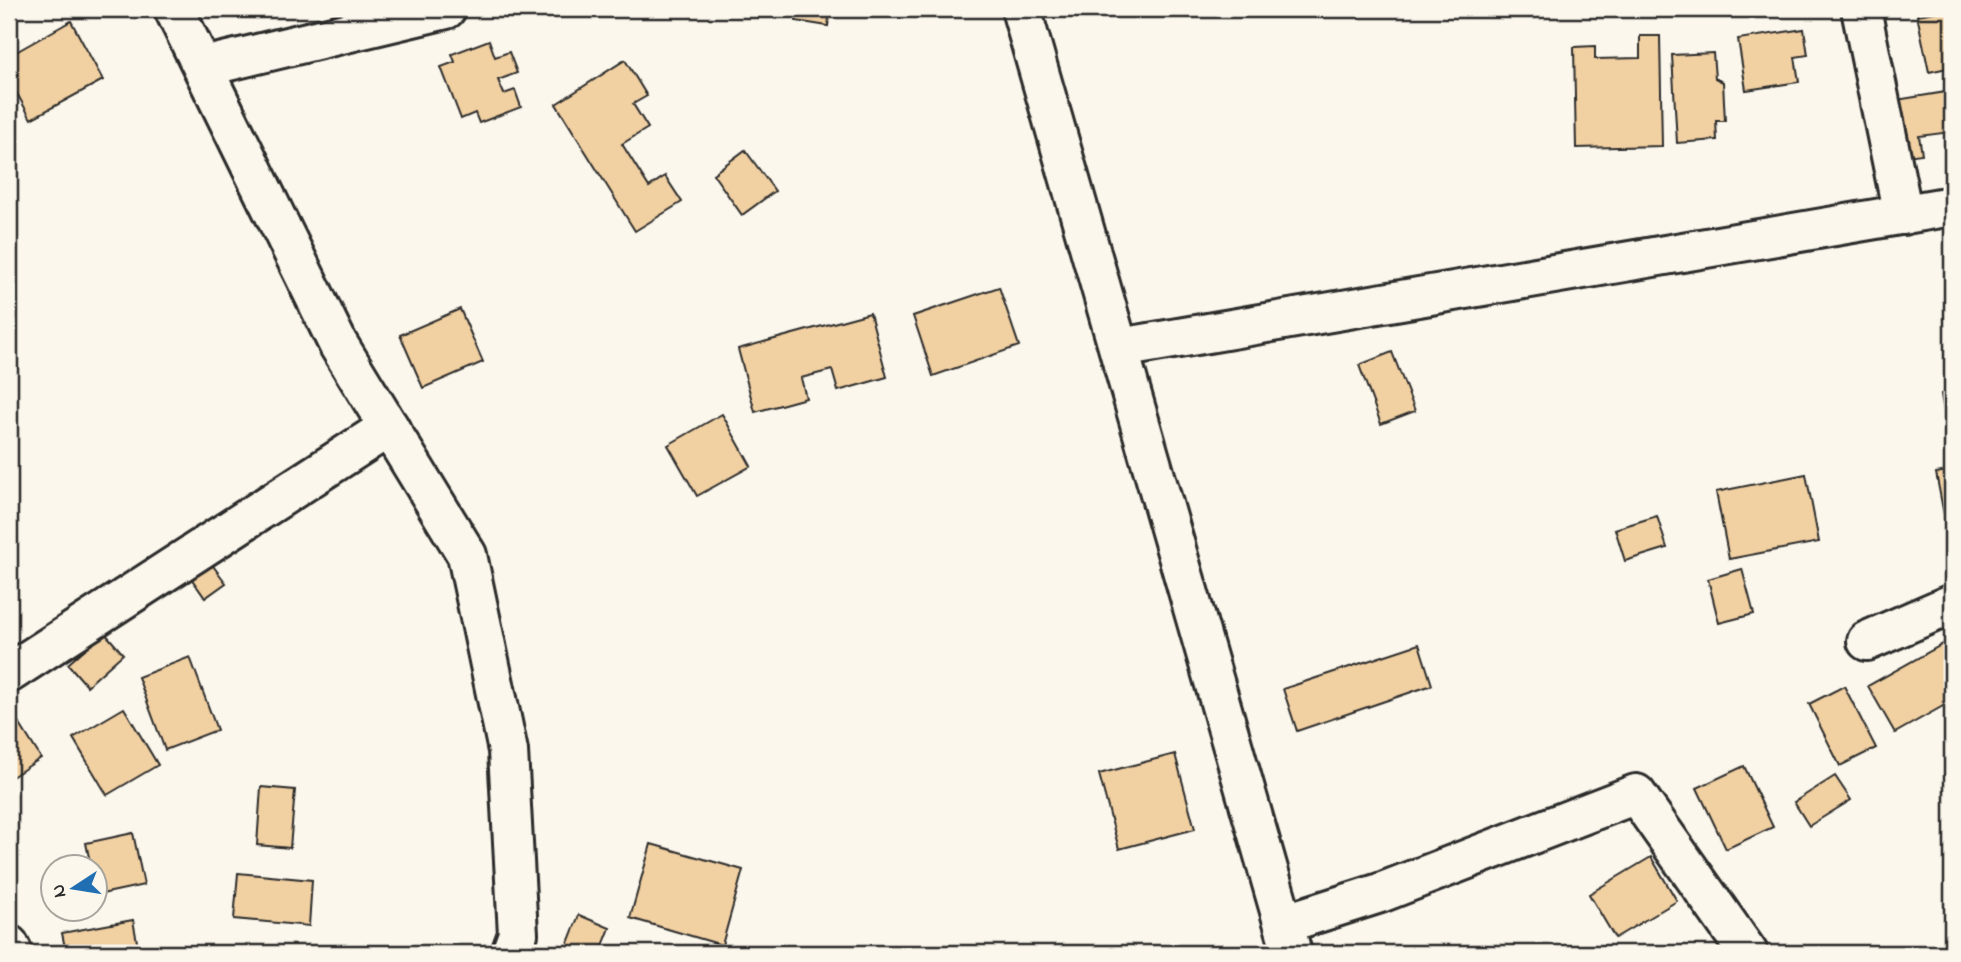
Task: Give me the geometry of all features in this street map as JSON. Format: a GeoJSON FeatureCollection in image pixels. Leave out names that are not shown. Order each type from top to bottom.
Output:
{"type":"FeatureCollection","features":[{"type":"Feature","properties":{"kind":"street"},"geometry":{"type":"LineString","coordinates":[[174,9],[338,344],[467,555],[508,751],[518,934],[511,953]]}},
{"type":"Feature","properties":{"kind":"street"},"geometry":{"type":"LineString","coordinates":[[203,68],[446,9]]}},
{"type":"Feature","properties":{"kind":"street"},"geometry":{"type":"LineString","coordinates":[[1021,9],[1289,938],[1380,893],[1636,794],[1748,953]]}},
{"type":"Feature","properties":{"kind":"street"},"geometry":{"type":"LineString","coordinates":[[1861,9],[1903,215]]}},
{"type":"Feature","properties":{"kind":"street"},"geometry":{"type":"LineString","coordinates":[[1120,348],[1952,206]]}},
{"type":"Feature","properties":{"kind":"street"},"geometry":{"type":"LineString","coordinates":[[9,673],[388,427]]}},
{"type":"Feature","properties":{"kind":"street"},"geometry":{"type":"LineString","coordinates":[[1867,641],[1952,604]]}},
{"type":"Feature","properties":{"kind":"street"},"geometry":{"type":"LineString","coordinates":[[9,945],[13,953]]}},
{"type":"Feature","properties":{"kind":"building"},"geometry":{"type":"Polygon","coordinates":[[[798,9],[830,9],[828,26],[796,21],[798,9]]]}},
{"type":"Feature","properties":{"kind":"building"},"geometry":{"type":"Polygon","coordinates":[[[1952,9],[1952,67],[1929,72],[1917,15],[1952,9]]]}},
{"type":"Feature","properties":{"kind":"building"},"geometry":{"type":"Polygon","coordinates":[[[71,21],[103,80],[31,119],[9,79],[9,56],[71,21]]]}},
{"type":"Feature","properties":{"kind":"building"},"geometry":{"type":"Polygon","coordinates":[[[1804,29],[1808,55],[1795,57],[1799,82],[1746,90],[1738,39],[1804,29]]]}},
{"type":"Feature","properties":{"kind":"building"},"geometry":{"type":"Polygon","coordinates":[[[1640,36],[1660,36],[1662,146],[1576,148],[1574,47],[1595,46],[1595,59],[1640,58],[1640,36]]]}},
{"type":"Feature","properties":{"kind":"building"},"geometry":{"type":"Polygon","coordinates":[[[489,40],[495,57],[509,52],[517,73],[498,80],[504,94],[515,90],[521,107],[479,123],[475,113],[461,119],[441,67],[455,62],[452,54],[489,40]]]}},
{"type":"Feature","properties":{"kind":"building"},"geometry":{"type":"Polygon","coordinates":[[[1713,53],[1715,78],[1723,82],[1725,121],[1716,121],[1717,140],[1677,143],[1672,55],[1713,53]]]}},
{"type":"Feature","properties":{"kind":"building"},"geometry":{"type":"Polygon","coordinates":[[[625,60],[647,96],[633,104],[648,128],[622,144],[649,187],[665,176],[682,202],[635,231],[556,104],[625,60]]]}},
{"type":"Feature","properties":{"kind":"building"},"geometry":{"type":"Polygon","coordinates":[[[1946,92],[1951,132],[1919,136],[1922,154],[1899,157],[1890,101],[1946,92]]]}},
{"type":"Feature","properties":{"kind":"building"},"geometry":{"type":"Polygon","coordinates":[[[745,150],[775,191],[742,215],[713,174],[745,150]]]}},
{"type":"Feature","properties":{"kind":"building"},"geometry":{"type":"Polygon","coordinates":[[[999,287],[1019,346],[933,376],[913,316],[999,287]]]}},
{"type":"Feature","properties":{"kind":"building"},"geometry":{"type":"Polygon","coordinates":[[[460,309],[483,362],[423,388],[400,335],[460,309]]]}},
{"type":"Feature","properties":{"kind":"building"},"geometry":{"type":"Polygon","coordinates":[[[870,313],[887,377],[838,391],[832,370],[801,378],[806,398],[755,412],[738,349],[870,313]]]}},
{"type":"Feature","properties":{"kind":"building"},"geometry":{"type":"Polygon","coordinates":[[[1392,352],[1415,411],[1381,424],[1359,365],[1392,352]]]}},
{"type":"Feature","properties":{"kind":"building"},"geometry":{"type":"Polygon","coordinates":[[[1952,392],[1952,436],[1948,437],[1941,394],[1952,392]]]}},
{"type":"Feature","properties":{"kind":"building"},"geometry":{"type":"Polygon","coordinates":[[[722,414],[751,466],[697,496],[668,445],[722,414]]]}},
{"type":"Feature","properties":{"kind":"building"},"geometry":{"type":"Polygon","coordinates":[[[1952,470],[1952,540],[1949,541],[1936,473],[1952,470]]]}},
{"type":"Feature","properties":{"kind":"building"},"geometry":{"type":"Polygon","coordinates":[[[1806,474],[1819,542],[1729,559],[1716,492],[1806,474]]]}},
{"type":"Feature","properties":{"kind":"building"},"geometry":{"type":"Polygon","coordinates":[[[1657,516],[1667,548],[1625,561],[1615,529],[1657,516]]]}},
{"type":"Feature","properties":{"kind":"building"},"geometry":{"type":"Polygon","coordinates":[[[204,554],[226,583],[205,598],[184,568],[204,554]]]}},
{"type":"Feature","properties":{"kind":"building"},"geometry":{"type":"Polygon","coordinates":[[[1742,569],[1754,614],[1719,623],[1708,579],[1742,569]]]}},
{"type":"Feature","properties":{"kind":"building"},"geometry":{"type":"Polygon","coordinates":[[[104,632],[123,654],[87,686],[68,664],[104,632]]]}},
{"type":"Feature","properties":{"kind":"building"},"geometry":{"type":"Polygon","coordinates":[[[1952,639],[1952,701],[1895,733],[1868,686],[1952,639]]]}},
{"type":"Feature","properties":{"kind":"building"},"geometry":{"type":"Polygon","coordinates":[[[1419,644],[1432,685],[1297,731],[1283,689],[1419,644]]]}},
{"type":"Feature","properties":{"kind":"building"},"geometry":{"type":"Polygon","coordinates":[[[190,657],[217,730],[165,750],[138,677],[190,657]]]}},
{"type":"Feature","properties":{"kind":"building"},"geometry":{"type":"Polygon","coordinates":[[[1844,686],[1876,748],[1840,766],[1809,704],[1844,686]]]}},
{"type":"Feature","properties":{"kind":"building"},"geometry":{"type":"Polygon","coordinates":[[[9,707],[41,758],[9,779],[9,707]]]}},
{"type":"Feature","properties":{"kind":"building"},"geometry":{"type":"Polygon","coordinates":[[[124,708],[158,765],[107,795],[73,738],[124,708]]]}},
{"type":"Feature","properties":{"kind":"building"},"geometry":{"type":"Polygon","coordinates":[[[1175,754],[1195,829],[1119,849],[1099,774],[1175,754]]]}},
{"type":"Feature","properties":{"kind":"building"},"geometry":{"type":"Polygon","coordinates":[[[1744,766],[1773,827],[1726,849],[1697,788],[1744,766]]]}},
{"type":"Feature","properties":{"kind":"building"},"geometry":{"type":"Polygon","coordinates":[[[1835,776],[1851,800],[1809,826],[1794,802],[1835,776]]]}},
{"type":"Feature","properties":{"kind":"building"},"geometry":{"type":"Polygon","coordinates":[[[261,787],[295,790],[290,848],[257,845],[261,787]]]}},
{"type":"Feature","properties":{"kind":"building"},"geometry":{"type":"Polygon","coordinates":[[[133,833],[144,885],[108,893],[108,853],[88,853],[86,843],[133,833]]]}},
{"type":"Feature","properties":{"kind":"building"},"geometry":{"type":"Polygon","coordinates":[[[651,844],[743,870],[722,945],[630,918],[651,844]]]}},
{"type":"Feature","properties":{"kind":"building"},"geometry":{"type":"Polygon","coordinates":[[[1651,857],[1677,901],[1615,938],[1589,894],[1651,857]]]}},
{"type":"Feature","properties":{"kind":"building"},"geometry":{"type":"Polygon","coordinates":[[[238,873],[312,880],[309,926],[234,919],[238,873]]]}},
{"type":"Feature","properties":{"kind":"building"},"geometry":{"type":"Polygon","coordinates":[[[579,915],[610,928],[600,953],[564,953],[579,915]]]}},
{"type":"Feature","properties":{"kind":"building"},"geometry":{"type":"Polygon","coordinates":[[[133,920],[139,953],[66,953],[62,933],[133,920]]]}}]}
